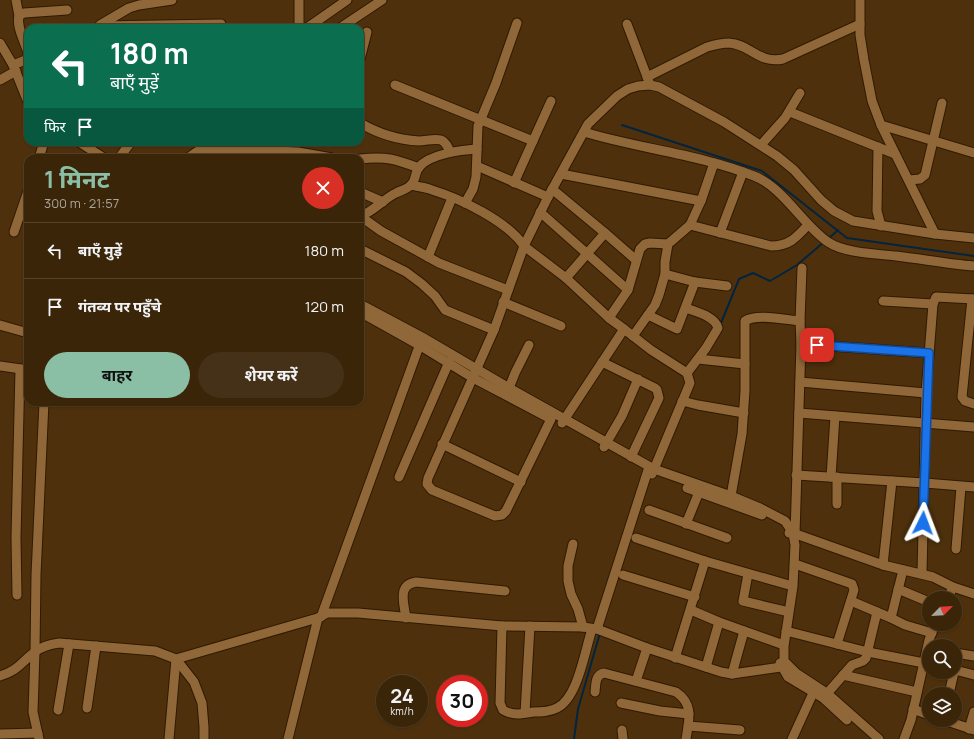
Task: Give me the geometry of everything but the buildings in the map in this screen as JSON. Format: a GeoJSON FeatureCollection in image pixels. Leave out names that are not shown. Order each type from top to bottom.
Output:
{"type":"FeatureCollection","features":[{"type":"Feature","properties":{"kind":"street"},"geometry":{"type":"LineString","coordinates":[[16,0],[19,16],[18,20],[24,40]]}},
{"type":"Feature","properties":{"kind":"street"},"geometry":{"type":"LineString","coordinates":[[103,24],[129,8],[152,2],[172,0]]}},
{"type":"Feature","properties":{"kind":"street"},"geometry":{"type":"LineString","coordinates":[[299,0],[299,24]]}},
{"type":"Feature","properties":{"kind":"street"},"geometry":{"type":"LineString","coordinates":[[313,24],[347,0]]}},
{"type":"Feature","properties":{"kind":"street"},"geometry":{"type":"LineString","coordinates":[[346,24],[382,0]]}},
{"type":"Feature","properties":{"kind":"street"},"geometry":{"type":"LineString","coordinates":[[860,0],[860,24],[864,60],[872,101],[881,125],[935,234]]}},
{"type":"Feature","properties":{"kind":"street"},"geometry":{"type":"LineString","coordinates":[[19,16],[24,13],[68,10]]}},
{"type":"Feature","properties":{"kind":"street"},"geometry":{"type":"LineString","coordinates":[[465,203],[473,188],[476,177],[477,134],[480,118],[496,83],[517,23]]}},
{"type":"Feature","properties":{"kind":"street"},"geometry":{"type":"LineString","coordinates":[[627,24],[649,81],[724,122],[778,156],[821,200],[834,211],[853,221],[935,234],[974,238]]}},
{"type":"Feature","properties":{"kind":"street"},"geometry":{"type":"LineString","coordinates":[[551,419],[521,482],[506,511],[502,515],[495,516],[432,490],[427,484],[442,444],[494,330],[524,246],[540,212],[588,124],[617,96],[628,89],[649,81],[707,47],[715,44],[729,43],[739,45],[760,57],[774,61],[783,59],[860,24]]}},
{"type":"Feature","properties":{"kind":"street"},"geometry":{"type":"LineString","coordinates":[[364,44],[367,32]]}},
{"type":"Feature","properties":{"kind":"street"},"geometry":{"type":"LineString","coordinates":[[0,43],[14,68],[24,92]]}},
{"type":"Feature","properties":{"kind":"street"},"geometry":{"type":"LineString","coordinates":[[0,80],[24,62]]}},
{"type":"Feature","properties":{"kind":"street"},"geometry":{"type":"LineString","coordinates":[[395,85],[480,118],[533,141]]}},
{"type":"Feature","properties":{"kind":"street"},"geometry":{"type":"LineString","coordinates":[[761,145],[790,112],[800,93]]}},
{"type":"Feature","properties":{"kind":"street"},"geometry":{"type":"LineString","coordinates":[[514,182],[551,101]]}},
{"type":"Feature","properties":{"kind":"street"},"geometry":{"type":"LineString","coordinates":[[909,180],[920,179],[925,175],[942,103]]}},
{"type":"Feature","properties":{"kind":"street"},"geometry":{"type":"LineString","coordinates":[[790,112],[895,154]]}},
{"type":"Feature","properties":{"kind":"street"},"geometry":{"type":"LineString","coordinates":[[364,125],[396,137],[420,141],[440,140],[445,142],[450,152]]}},
{"type":"Feature","properties":{"kind":"street"},"geometry":{"type":"LineString","coordinates":[[881,125],[974,154]]}},
{"type":"Feature","properties":{"kind":"street"},"geometry":{"type":"LineString","coordinates":[[584,132],[714,163],[755,176],[775,189],[808,225],[826,240],[842,248],[974,266]]}},
{"type":"Feature","properties":{"kind":"street"},"geometry":{"type":"LineString","coordinates":[[85,146],[98,154]]}},
{"type":"Feature","properties":{"kind":"street"},"geometry":{"type":"LineString","coordinates":[[197,146],[233,149],[259,154],[291,147],[317,154]]}},
{"type":"Feature","properties":{"kind":"street"},"geometry":{"type":"LineString","coordinates":[[878,147],[877,211],[881,226]]}},
{"type":"Feature","properties":{"kind":"street"},"geometry":{"type":"LineString","coordinates":[[364,214],[394,194],[411,185],[419,168],[429,160],[450,152],[477,149]]}},
{"type":"Feature","properties":{"kind":"street"},"geometry":{"type":"LineString","coordinates":[[364,159],[383,157],[419,168]]}},
{"type":"Feature","properties":{"kind":"street"},"geometry":{"type":"LineString","coordinates":[[633,336],[655,304],[659,295],[665,274],[668,244],[690,225],[701,201],[714,163]]}},
{"type":"Feature","properties":{"kind":"street"},"geometry":{"type":"LineString","coordinates":[[477,166],[514,182],[550,193],[605,232],[636,260]]}},
{"type":"Feature","properties":{"kind":"street"},"geometry":{"type":"LineString","coordinates":[[720,233],[743,172]]}},
{"type":"Feature","properties":{"kind":"street"},"geometry":{"type":"LineString","coordinates":[[561,174],[701,201]]}},
{"type":"Feature","properties":{"kind":"street"},"geometry":{"type":"LineString","coordinates":[[411,185],[432,189],[465,203],[502,224],[519,239],[524,246],[566,278],[609,318],[651,350],[687,373],[690,383],[650,470],[590,628],[576,682],[568,698],[557,708],[550,711],[513,715],[503,710],[500,703],[502,626]]}},
{"type":"Feature","properties":{"kind":"street"},"geometry":{"type":"LineString","coordinates":[[364,194],[383,202]]}},
{"type":"Feature","properties":{"kind":"street"},"geometry":{"type":"LineString","coordinates":[[428,257],[452,198]]}},
{"type":"Feature","properties":{"kind":"street"},"geometry":{"type":"LineString","coordinates":[[14,232],[24,203]]}},
{"type":"Feature","properties":{"kind":"street"},"geometry":{"type":"LineString","coordinates":[[540,212],[628,290]]}},
{"type":"Feature","properties":{"kind":"street"},"geometry":{"type":"LineString","coordinates":[[364,219],[381,231],[439,263],[508,290]]}},
{"type":"Feature","properties":{"kind":"street"},"geometry":{"type":"LineString","coordinates":[[690,225],[771,246],[781,246],[788,244],[808,225]]}},
{"type":"Feature","properties":{"kind":"street"},"geometry":{"type":"LineString","coordinates":[[566,278],[588,254],[605,232]]}},
{"type":"Feature","properties":{"kind":"street"},"geometry":{"type":"LineString","coordinates":[[609,318],[628,290],[640,249],[644,244],[668,244]]}},
{"type":"Feature","properties":{"kind":"street"},"geometry":{"type":"LineString","coordinates":[[364,252],[406,272],[430,290],[445,310],[494,330]]}},
{"type":"Feature","properties":{"kind":"street"},"geometry":{"type":"LineString","coordinates":[[802,268],[800,382],[796,475],[791,533],[788,539],[790,550],[788,585],[779,659],[781,667],[792,680],[826,696],[869,739]]}},
{"type":"Feature","properties":{"kind":"street"},"geometry":{"type":"LineString","coordinates":[[665,274],[695,282],[727,286]]}},
{"type":"Feature","properties":{"kind":"street"},"geometry":{"type":"LineString","coordinates":[[648,315],[677,329],[695,282]]}},
{"type":"Feature","properties":{"kind":"street"},"geometry":{"type":"LineString","coordinates":[[922,574],[926,393],[933,304],[936,297],[973,299],[962,397],[965,401],[974,404]]}},
{"type":"Feature","properties":{"kind":"street"},"geometry":{"type":"LineString","coordinates":[[883,301],[933,304]]}},
{"type":"Feature","properties":{"kind":"street"},"geometry":{"type":"LineString","coordinates":[[503,302],[561,326]]}},
{"type":"Feature","properties":{"kind":"street"},"geometry":{"type":"LineString","coordinates":[[364,306],[551,419],[563,422]]}},
{"type":"Feature","properties":{"kind":"street"},"geometry":{"type":"LineString","coordinates":[[686,308],[712,319],[717,323],[718,328],[687,373]]}},
{"type":"Feature","properties":{"kind":"street"},"geometry":{"type":"LineString","coordinates":[[364,314],[421,341]]}},
{"type":"Feature","properties":{"kind":"street"},"geometry":{"type":"LineString","coordinates":[[731,496],[742,434],[744,413],[745,321],[750,318],[759,317],[800,321]]}},
{"type":"Feature","properties":{"kind":"street"},"geometry":{"type":"LineString","coordinates":[[0,325],[24,332]]}},
{"type":"Feature","properties":{"kind":"street"},"geometry":{"type":"LineString","coordinates":[[563,422],[624,329]]}},
{"type":"Feature","properties":{"kind":"street"},"geometry":{"type":"LineString","coordinates":[[321,617],[421,341]]}},
{"type":"Feature","properties":{"kind":"street"},"geometry":{"type":"LineString","coordinates":[[801,344],[929,353]]}},
{"type":"Feature","properties":{"kind":"street"},"geometry":{"type":"LineString","coordinates":[[509,388],[529,345]]}},
{"type":"Feature","properties":{"kind":"street"},"geometry":{"type":"LineString","coordinates":[[442,353],[449,362],[509,388],[563,422],[650,470],[699,492],[766,516],[791,533],[882,565],[933,577],[953,587],[974,594]]}},
{"type":"Feature","properties":{"kind":"street"},"geometry":{"type":"LineString","coordinates":[[698,359],[745,364]]}},
{"type":"Feature","properties":{"kind":"street"},"geometry":{"type":"LineString","coordinates":[[399,476],[449,362]]}},
{"type":"Feature","properties":{"kind":"street"},"geometry":{"type":"LineString","coordinates":[[602,362],[657,390],[659,398],[631,458]]}},
{"type":"Feature","properties":{"kind":"street"},"geometry":{"type":"LineString","coordinates":[[0,366],[24,370],[16,538],[17,594]]}},
{"type":"Feature","properties":{"kind":"street"},"geometry":{"type":"LineString","coordinates":[[605,445],[622,416],[638,379]]}},
{"type":"Feature","properties":{"kind":"street"},"geometry":{"type":"LineString","coordinates":[[800,382],[926,393]]}},
{"type":"Feature","properties":{"kind":"street"},"geometry":{"type":"LineString","coordinates":[[682,401],[744,413]]}},
{"type":"Feature","properties":{"kind":"street"},"geometry":{"type":"LineString","coordinates":[[0,734],[38,736],[33,712],[36,651],[36,575],[44,406]]}},
{"type":"Feature","properties":{"kind":"street"},"geometry":{"type":"LineString","coordinates":[[799,413],[974,427]]}},
{"type":"Feature","properties":{"kind":"street"},"geometry":{"type":"LineString","coordinates":[[835,416],[834,477],[837,504]]}},
{"type":"Feature","properties":{"kind":"street"},"geometry":{"type":"LineString","coordinates":[[442,444],[521,482]]}},
{"type":"Feature","properties":{"kind":"street"},"geometry":{"type":"LineString","coordinates":[[605,445],[631,458],[650,470],[731,496],[760,508],[785,521],[795,544],[795,564],[790,613],[783,656],[784,661],[796,673],[879,739]]}},
{"type":"Feature","properties":{"kind":"street"},"geometry":{"type":"LineString","coordinates":[[796,475],[925,482],[974,487]]}},
{"type":"Feature","properties":{"kind":"street"},"geometry":{"type":"LineString","coordinates":[[882,565],[892,481]]}},
{"type":"Feature","properties":{"kind":"street"},"geometry":{"type":"LineString","coordinates":[[956,548],[961,486]]}},
{"type":"Feature","properties":{"kind":"street"},"geometry":{"type":"LineString","coordinates":[[686,524],[699,492]]}},
{"type":"Feature","properties":{"kind":"street"},"geometry":{"type":"LineString","coordinates":[[649,510],[726,538]]}},
{"type":"Feature","properties":{"kind":"street"},"geometry":{"type":"LineString","coordinates":[[636,538],[705,561],[788,585]]}},
{"type":"Feature","properties":{"kind":"street"},"geometry":{"type":"LineString","coordinates":[[573,544],[568,566],[568,581],[571,594],[578,609],[590,628]]}},
{"type":"Feature","properties":{"kind":"street"},"geometry":{"type":"LineString","coordinates":[[675,658],[705,561]]}},
{"type":"Feature","properties":{"kind":"street"},"geometry":{"type":"LineString","coordinates":[[795,564],[852,584],[854,590],[838,644]]}},
{"type":"Feature","properties":{"kind":"street"},"geometry":{"type":"LineString","coordinates":[[891,618],[903,570]]}},
{"type":"Feature","properties":{"kind":"street"},"geometry":{"type":"LineString","coordinates":[[623,574],[695,597]]}},
{"type":"Feature","properties":{"kind":"street"},"geometry":{"type":"LineString","coordinates":[[748,574],[743,601],[785,611]]}},
{"type":"Feature","properties":{"kind":"street"},"geometry":{"type":"LineString","coordinates":[[406,618],[403,590],[411,583],[416,582],[505,591]]}},
{"type":"Feature","properties":{"kind":"street"},"geometry":{"type":"LineString","coordinates":[[951,591],[953,587]]}},
{"type":"Feature","properties":{"kind":"street"},"geometry":{"type":"LineString","coordinates":[[898,589],[922,599]]}},
{"type":"Feature","properties":{"kind":"street"},"geometry":{"type":"LineString","coordinates":[[851,601],[905,625],[932,633],[930,639]]}},
{"type":"Feature","properties":{"kind":"street"},"geometry":{"type":"LineString","coordinates":[[691,610],[719,622],[781,644]]}},
{"type":"Feature","properties":{"kind":"street"},"geometry":{"type":"LineString","coordinates":[[826,696],[852,665],[863,661],[866,658],[878,612]]}},
{"type":"Feature","properties":{"kind":"street"},"geometry":{"type":"LineString","coordinates":[[288,739],[318,618],[327,613],[358,613],[502,626],[590,628],[675,658],[732,674],[781,667]]}},
{"type":"Feature","properties":{"kind":"street"},"geometry":{"type":"LineString","coordinates":[[176,659],[321,617]]}},
{"type":"Feature","properties":{"kind":"street"},"geometry":{"type":"LineString","coordinates":[[706,667],[719,622]]}},
{"type":"Feature","properties":{"kind":"street"},"geometry":{"type":"LineString","coordinates":[[525,713],[530,626]]}},
{"type":"Feature","properties":{"kind":"street"},"geometry":{"type":"LineString","coordinates":[[732,674],[744,631]]}},
{"type":"Feature","properties":{"kind":"street"},"geometry":{"type":"LineString","coordinates":[[786,631],[868,652],[922,662]]}},
{"type":"Feature","properties":{"kind":"street"},"geometry":{"type":"LineString","coordinates":[[0,676],[16,669],[36,651],[52,644],[155,651],[176,659],[194,682],[202,703],[204,739]]}},
{"type":"Feature","properties":{"kind":"street"},"geometry":{"type":"LineString","coordinates":[[58,710],[69,644]]}},
{"type":"Feature","properties":{"kind":"street"},"geometry":{"type":"LineString","coordinates":[[87,708],[96,646]]}},
{"type":"Feature","properties":{"kind":"street"},"geometry":{"type":"LineString","coordinates":[[636,681],[647,648]]}},
{"type":"Feature","properties":{"kind":"street"},"geometry":{"type":"LineString","coordinates":[[962,654],[974,656]]}},
{"type":"Feature","properties":{"kind":"street"},"geometry":{"type":"LineString","coordinates":[[169,739],[176,659]]}},
{"type":"Feature","properties":{"kind":"street"},"geometry":{"type":"LineString","coordinates":[[595,692],[598,677],[604,673],[676,692],[682,696],[687,703],[689,714],[686,739]]}},
{"type":"Feature","properties":{"kind":"street"},"geometry":{"type":"LineString","coordinates":[[962,673],[974,675]]}},
{"type":"Feature","properties":{"kind":"street"},"geometry":{"type":"LineString","coordinates":[[843,675],[917,692]]}},
{"type":"Feature","properties":{"kind":"street"},"geometry":{"type":"LineString","coordinates":[[904,739],[911,720],[922,676]]}},
{"type":"Feature","properties":{"kind":"street"},"geometry":{"type":"LineString","coordinates":[[792,739],[814,691]]}},
{"type":"Feature","properties":{"kind":"street"},"geometry":{"type":"LineString","coordinates":[[621,703],[660,711],[689,714]]}},
{"type":"Feature","properties":{"kind":"street"},"geometry":{"type":"LineString","coordinates":[[913,709],[922,712]]}},
{"type":"Feature","properties":{"kind":"street"},"geometry":{"type":"LineString","coordinates":[[962,726],[972,730],[974,712]]}},
{"type":"Feature","properties":{"kind":"street"},"geometry":{"type":"LineString","coordinates":[[688,726],[740,730]]}},
{"type":"Feature","properties":{"kind":"waterway"},"geometry":{"type":"LineString","coordinates":[[622,125],[762,171],[847,238],[974,256]]}},
{"type":"Feature","properties":{"kind":"waterway"},"geometry":{"type":"LineString","coordinates":[[828,239],[838,230]]}},
{"type":"Feature","properties":{"kind":"waterway"},"geometry":{"type":"LineString","coordinates":[[721,323],[739,279],[753,273],[770,281],[797,265],[824,242]]}},
{"type":"Feature","properties":{"kind":"waterway"},"geometry":{"type":"LineString","coordinates":[[574,739],[578,709],[600,633]]}},
{"type":"Feature","properties":{"kind":"route"},"geometry":{"type":"LineString","coordinates":[[817,345],[929,353],[926,393],[923,523]]}}]}
